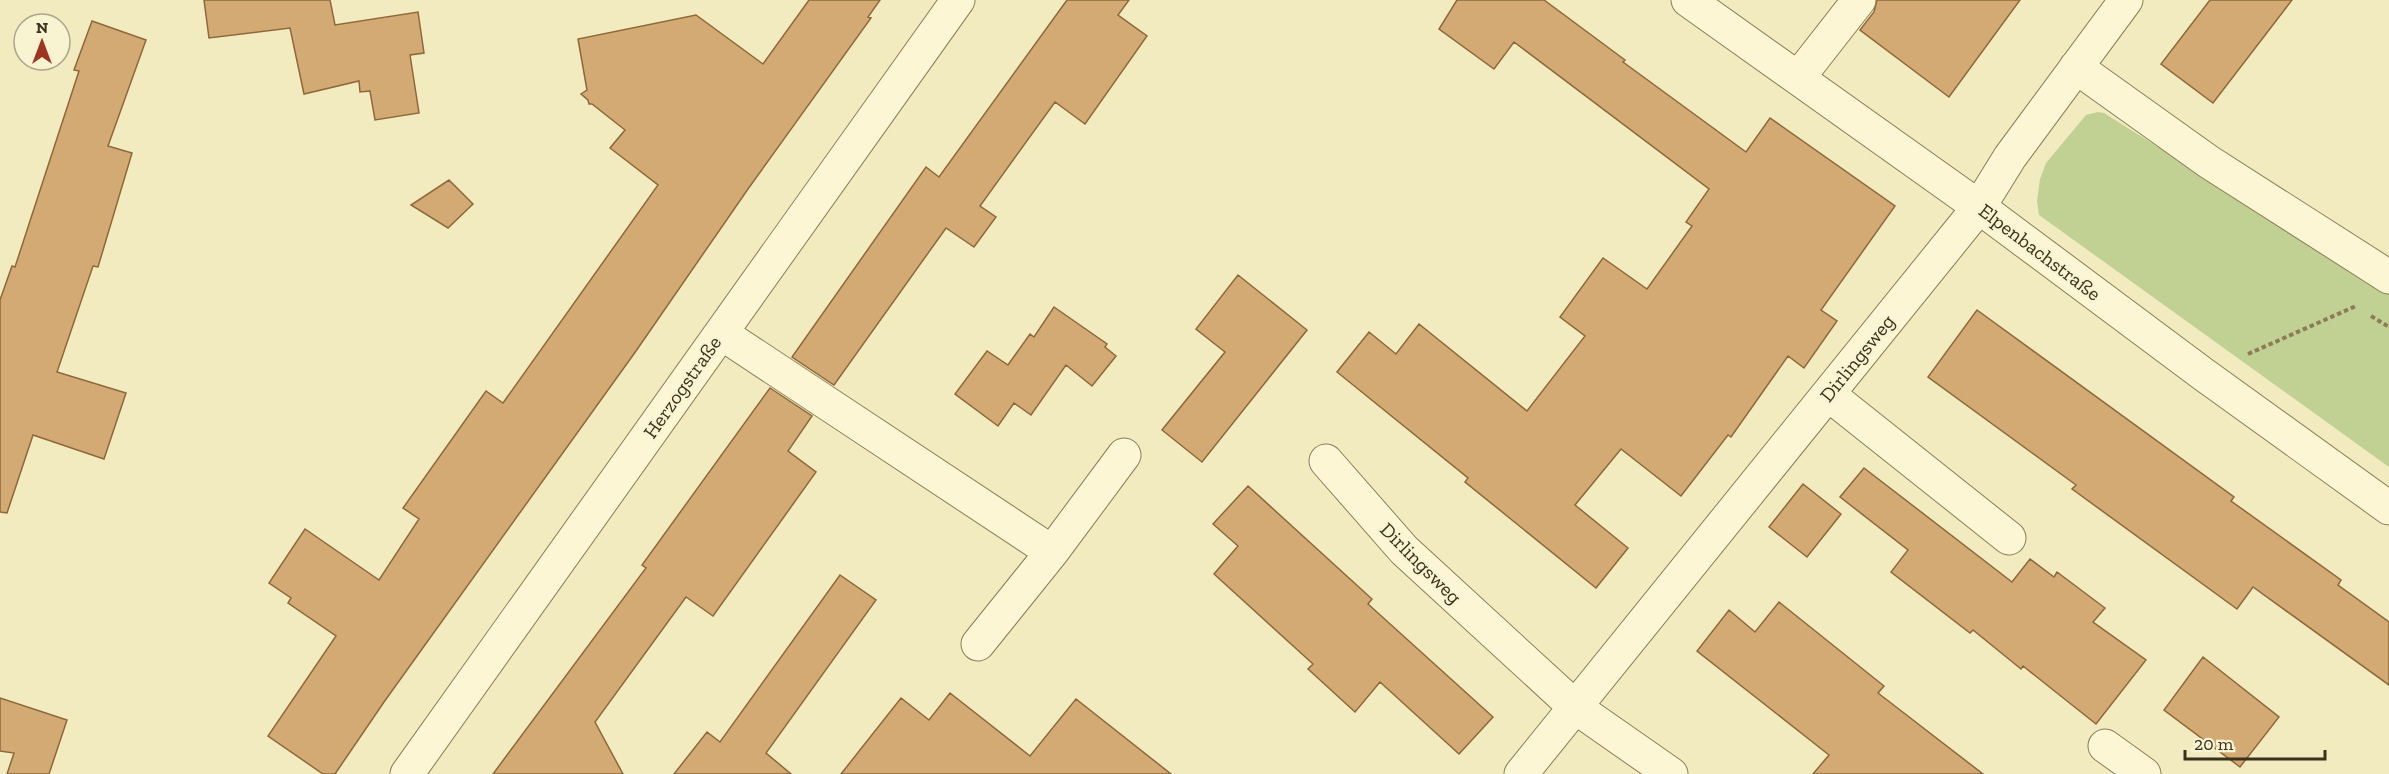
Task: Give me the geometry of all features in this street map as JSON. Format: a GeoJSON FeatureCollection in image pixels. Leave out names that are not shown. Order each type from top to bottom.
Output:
{"type":"FeatureCollection","features":[{"type":"Feature","properties":{"kind":"street","name":"Herzogstraße"},"geometry":{"type":"LineString","coordinates":[[406,774],[958,0]]}},
{"type":"Feature","properties":{"kind":"street","name":"Elpenbachstraße"},"geometry":{"type":"LineString","coordinates":[[1688,0],[1979,207],[2203,374],[2389,508]]}},
{"type":"Feature","properties":{"kind":"street"},"geometry":{"type":"LineString","coordinates":[[1798,78],[1859,0]]}},
{"type":"Feature","properties":{"kind":"street","name":"Dirlingsweg"},"geometry":{"type":"LineString","coordinates":[[1521,774],[1979,207],[2010,157],[2126,0]]}},
{"type":"Feature","properties":{"kind":"street"},"geometry":{"type":"LineString","coordinates":[[2076,68],[2210,162],[2389,276]]}},
{"type":"Feature","properties":{"kind":"street"},"geometry":{"type":"LineString","coordinates":[[721,333],[1052,552]]}},
{"type":"Feature","properties":{"kind":"street"},"geometry":{"type":"LineString","coordinates":[[1828,394],[2009,538]]}},
{"type":"Feature","properties":{"kind":"street"},"geometry":{"type":"LineString","coordinates":[[978,644],[1052,552],[1124,455]]}},
{"type":"Feature","properties":{"kind":"street","name":"Dirlingsweg"},"geometry":{"type":"LineString","coordinates":[[1326,461],[1404,550],[1575,707],[1671,774]]}},
{"type":"Feature","properties":{"kind":"street"},"geometry":{"type":"LineString","coordinates":[[2105,746],[2144,774]]}},
{"type":"Feature","properties":{"kind":"path"},"geometry":{"type":"LineString","coordinates":[[2203,374],[2363,302]]}},
{"type":"Feature","properties":{"kind":"green space"},"geometry":{"type":"Polygon","coordinates":[[[2104,113],[2389,292],[2389,467],[2039,215],[2037,201],[2040,179],[2046,163],[2086,115],[2104,113]]]}},
{"type":"Feature","properties":{"kind":"building"},"geometry":{"type":"Polygon","coordinates":[[[204,0],[330,0],[335,25],[418,12],[424,53],[410,55],[419,113],[375,120],[370,91],[360,92],[359,81],[304,94],[290,28],[209,38],[204,0]]]}},
{"type":"Feature","properties":{"kind":"building"},"geometry":{"type":"Polygon","coordinates":[[[809,0],[880,0],[868,17],[871,18],[335,774],[323,774],[268,736],[336,636],[288,603],[291,598],[269,583],[305,529],[379,580],[419,519],[403,508],[486,391],[503,403],[658,185],[610,148],[625,130],[589,104],[581,94],[587,90],[578,39],[696,15],[763,64],[809,0]]]}},
{"type":"Feature","properties":{"kind":"building"},"geometry":{"type":"Polygon","coordinates":[[[1067,0],[1129,0],[1118,15],[1147,36],[1085,124],[1055,102],[980,206],[996,217],[974,247],[946,228],[834,385],[792,357],[926,167],[939,177],[1067,0]]]}},
{"type":"Feature","properties":{"kind":"building"},"geometry":{"type":"Polygon","coordinates":[[[1457,0],[1544,0],[1625,60],[1623,62],[1746,152],[1770,118],[1895,206],[1821,310],[1837,321],[1804,368],[1788,356],[1731,437],[1728,435],[1681,496],[1621,449],[1575,505],[1628,548],[1596,588],[1465,482],[1468,478],[1337,372],[1369,332],[1396,354],[1419,324],[1527,411],[1585,336],[1560,317],[1603,258],[1647,289],[1692,226],[1686,222],[1709,189],[1514,42],[1494,69],[1439,29],[1457,0]]]}},
{"type":"Feature","properties":{"kind":"building"},"geometry":{"type":"Polygon","coordinates":[[[1877,0],[2020,0],[1949,97],[1860,30],[1874,12],[1877,0]]]}},
{"type":"Feature","properties":{"kind":"building"},"geometry":{"type":"Polygon","coordinates":[[[2210,0],[2292,0],[2213,103],[2161,64],[2210,0]]]}},
{"type":"Feature","properties":{"kind":"building"},"geometry":{"type":"Polygon","coordinates":[[[92,21],[146,40],[108,146],[132,153],[98,267],[93,266],[57,372],[126,393],[104,459],[33,435],[7,513],[0,512],[0,300],[12,266],[15,267],[79,71],[74,70],[92,21]]]}},
{"type":"Feature","properties":{"kind":"building"},"geometry":{"type":"Polygon","coordinates":[[[449,180],[473,204],[448,228],[411,205],[449,180]]]}},
{"type":"Feature","properties":{"kind":"building"},"geometry":{"type":"Polygon","coordinates":[[[1238,275],[1307,330],[1202,462],[1162,430],[1225,352],[1196,329],[1238,275]]]}},
{"type":"Feature","properties":{"kind":"building"},"geometry":{"type":"Polygon","coordinates":[[[1054,307],[1107,344],[1105,347],[1116,356],[1092,386],[1066,365],[1031,415],[1014,403],[998,426],[955,394],[987,351],[1008,365],[1030,334],[1034,337],[1054,307]]]}},
{"type":"Feature","properties":{"kind":"building"},"geometry":{"type":"Polygon","coordinates":[[[1977,310],[2234,497],[2231,501],[2341,580],[2338,585],[2389,622],[2389,685],[2253,587],[2237,609],[2072,489],[2076,485],[1928,377],[1977,310]]]}},
{"type":"Feature","properties":{"kind":"building"},"geometry":{"type":"Polygon","coordinates":[[[770,388],[812,416],[788,451],[816,472],[713,616],[686,597],[595,722],[623,774],[493,774],[646,568],[642,565],[770,388]]]}},
{"type":"Feature","properties":{"kind":"building"},"geometry":{"type":"Polygon","coordinates":[[[1864,468],[2012,582],[2030,559],[2054,577],[2057,572],[2105,608],[2093,622],[2146,660],[2096,724],[2023,666],[2021,669],[1973,630],[1970,633],[1891,572],[1908,550],[1840,497],[1864,468]]]}},
{"type":"Feature","properties":{"kind":"building"},"geometry":{"type":"Polygon","coordinates":[[[1803,484],[1841,514],[1807,557],[1769,527],[1803,484]]]}},
{"type":"Feature","properties":{"kind":"building"},"geometry":{"type":"Polygon","coordinates":[[[1248,486],[1372,599],[1368,604],[1493,717],[1459,754],[1380,682],[1355,712],[1308,669],[1313,664],[1214,574],[1238,546],[1213,524],[1248,486]]]}},
{"type":"Feature","properties":{"kind":"building"},"geometry":{"type":"Polygon","coordinates":[[[840,575],[876,600],[766,753],[791,774],[674,774],[707,732],[720,742],[840,575]]]}},
{"type":"Feature","properties":{"kind":"building"},"geometry":{"type":"Polygon","coordinates":[[[1779,602],[1884,686],[1878,693],[1983,774],[1813,774],[1829,755],[1697,651],[1729,610],[1755,632],[1779,602]]]}},
{"type":"Feature","properties":{"kind":"building"},"geometry":{"type":"Polygon","coordinates":[[[2203,657],[2279,717],[2240,767],[2164,710],[2203,657]]]}},
{"type":"Feature","properties":{"kind":"building"},"geometry":{"type":"Polygon","coordinates":[[[950,693],[1030,756],[1076,699],[1171,774],[841,774],[901,698],[929,720],[950,693]]]}},
{"type":"Feature","properties":{"kind":"building"},"geometry":{"type":"Polygon","coordinates":[[[0,698],[67,720],[49,774],[7,774],[14,753],[0,751],[0,698]]]}}]}
